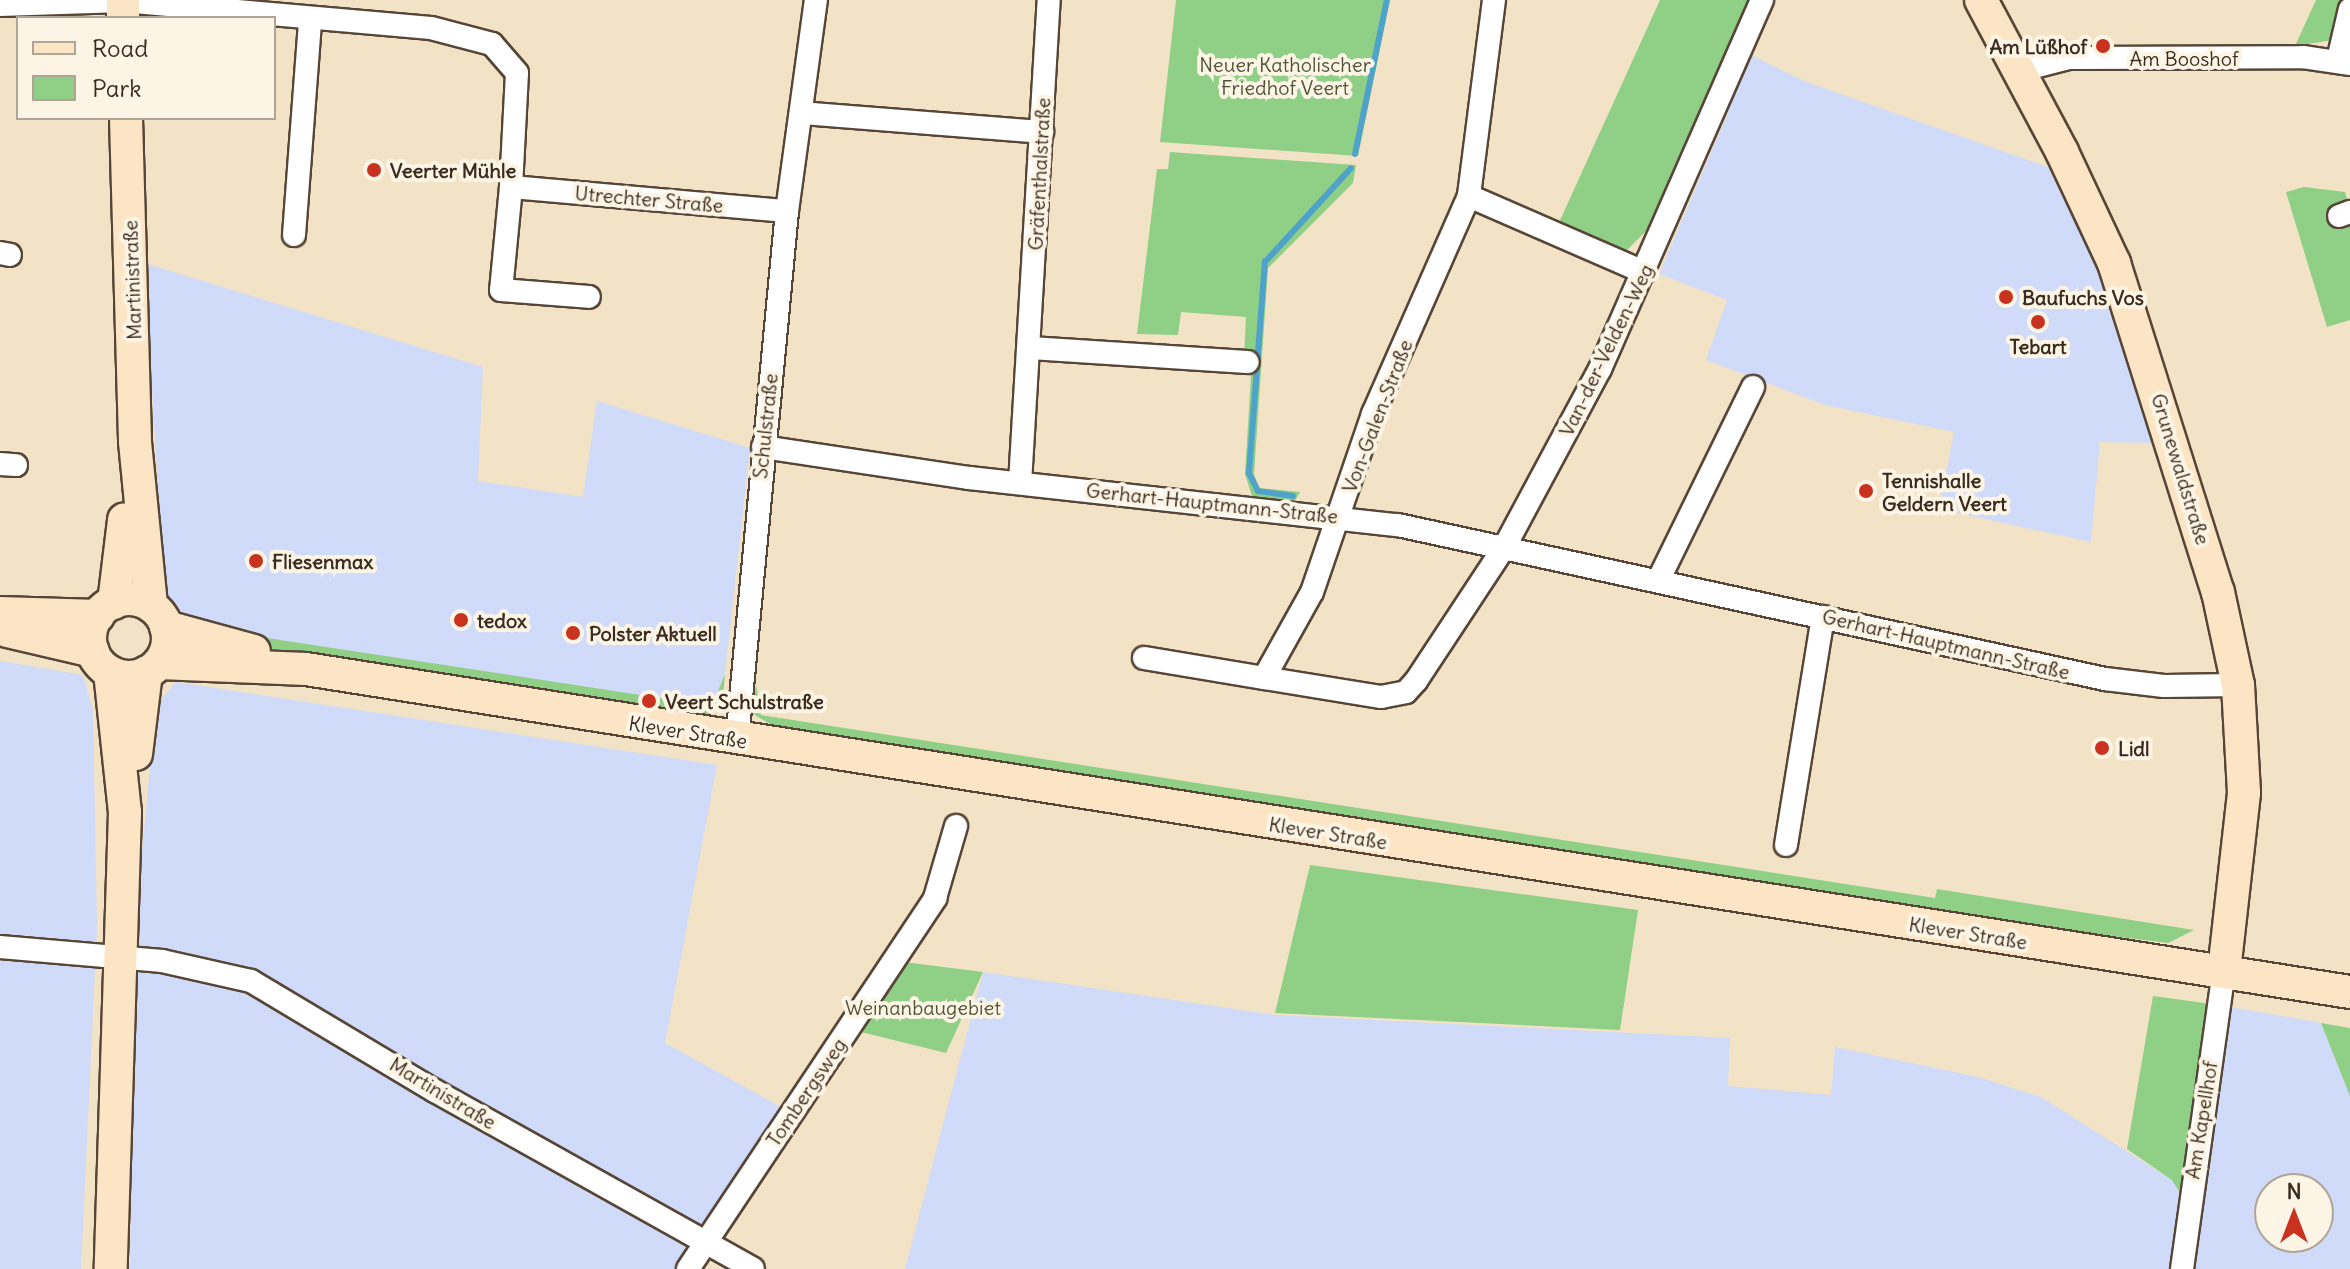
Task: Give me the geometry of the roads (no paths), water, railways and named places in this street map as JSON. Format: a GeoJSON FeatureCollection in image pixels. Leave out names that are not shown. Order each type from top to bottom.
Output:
{"type":"FeatureCollection","features":[{"type":"Feature","properties":{"kind":"main road","name":"Grunewaldstraße"},"geometry":{"type":"LineString","coordinates":[[1981,0],[2083,192],[2126,295],[2218,592],[2238,685],[2243,815],[2224,972]]}},
{"type":"Feature","properties":{"kind":"main road","name":"Martinistraße"},"geometry":{"type":"LineString","coordinates":[[126,120],[135,442],[159,617]]}},
{"type":"Feature","properties":{"kind":"main road","name":"Martinistraße"},"geometry":{"type":"LineString","coordinates":[[106,609],[135,442]]}},
{"type":"Feature","properties":{"kind":"main road"},"geometry":{"type":"LineString","coordinates":[[0,613],[106,609],[127,600],[159,617],[165,652],[152,668],[125,812],[111,1269]]}},
{"type":"Feature","properties":{"kind":"main road"},"geometry":{"type":"LineString","coordinates":[[106,609],[91,631],[102,662],[125,812]]}},
{"type":"Feature","properties":{"kind":"main road","name":"Klever Straße"},"geometry":{"type":"LineString","coordinates":[[159,617],[306,669]]}},
{"type":"Feature","properties":{"kind":"main road"},"geometry":{"type":"LineString","coordinates":[[0,629],[102,662],[124,677],[152,668]]}},
{"type":"Feature","properties":{"kind":"main road","name":"Klever Straße"},"geometry":{"type":"LineString","coordinates":[[152,668],[306,669],[737,740],[2350,992]]}},
{"type":"Feature","properties":{"kind":"street","name":"Schulstraße"},"geometry":{"type":"LineString","coordinates":[[737,740],[787,211],[816,0]]}},
{"type":"Feature","properties":{"kind":"street","name":"Gräfenthalstraße"},"geometry":{"type":"LineString","coordinates":[[1020,483],[1049,0]]}},
{"type":"Feature","properties":{"kind":"street","name":"Von-Galen-Straße"},"geometry":{"type":"LineString","coordinates":[[1264,678],[1312,592],[1373,414],[1469,196],[1494,0]]}},
{"type":"Feature","properties":{"kind":"street","name":"Van-der-Velden-Weg"},"geometry":{"type":"LineString","coordinates":[[1264,678],[1381,697],[1406,692],[1416,681],[1505,546],[1600,369],[1762,0]]}},
{"type":"Feature","properties":{"kind":"street"},"geometry":{"type":"LineString","coordinates":[[0,5],[123,6],[257,16]]}},
{"type":"Feature","properties":{"kind":"street"},"geometry":{"type":"LineString","coordinates":[[2344,62],[2350,9]]}},
{"type":"Feature","properties":{"kind":"street"},"geometry":{"type":"LineString","coordinates":[[276,17],[431,28],[492,44],[517,73],[501,290],[589,297]]}},
{"type":"Feature","properties":{"kind":"street"},"geometry":{"type":"LineString","coordinates":[[294,235],[310,20]]}},
{"type":"Feature","properties":{"kind":"street","name":"Am Booshof"},"geometry":{"type":"LineString","coordinates":[[2018,71],[2069,58],[2344,62]]}},
{"type":"Feature","properties":{"kind":"street"},"geometry":{"type":"LineString","coordinates":[[801,113],[1042,132]]}},
{"type":"Feature","properties":{"kind":"street","name":"Utrechter Straße"},"geometry":{"type":"LineString","coordinates":[[511,187],[787,211]]}},
{"type":"Feature","properties":{"kind":"street"},"geometry":{"type":"LineString","coordinates":[[1469,196],[1644,272]]}},
{"type":"Feature","properties":{"kind":"street"},"geometry":{"type":"LineString","coordinates":[[1030,348],[1248,362]]}},
{"type":"Feature","properties":{"kind":"street"},"geometry":{"type":"LineString","coordinates":[[1658,581],[1753,387]]}},
{"type":"Feature","properties":{"kind":"street","name":"Gerhart-Hauptmann-Straße"},"geometry":{"type":"LineString","coordinates":[[763,447],[1020,483],[1338,516],[1505,546],[2105,679],[2164,686],[2238,685]]}},
{"type":"Feature","properties":{"kind":"street"},"geometry":{"type":"LineString","coordinates":[[1786,845],[1823,617]]}},
{"type":"Feature","properties":{"kind":"street"},"geometry":{"type":"LineString","coordinates":[[1144,658],[1264,678]]}},
{"type":"Feature","properties":{"kind":"street","name":"Tombergsweg"},"geometry":{"type":"LineString","coordinates":[[688,1269],[935,898],[956,826]]}},
{"type":"Feature","properties":{"kind":"street","name":"Martinistraße"},"geometry":{"type":"LineString","coordinates":[[0,947],[162,961],[251,981],[435,1091],[753,1269]]}},
{"type":"Feature","properties":{"kind":"street","name":"Am Kapellhof"},"geometry":{"type":"LineString","coordinates":[[2182,1269],[2224,972]]}},
{"type":"Feature","properties":{"kind":"waterway"},"geometry":{"type":"LineString","coordinates":[[1355,154],[1387,0]]}},
{"type":"Feature","properties":{"kind":"waterway"},"geometry":{"type":"LineString","coordinates":[[1293,496],[1258,491],[1249,473],[1265,262],[1351,168]]}},
{"type":"Feature","properties":{"kind":"place","name":"Am Lüßhof"},"geometry":{"type":"Point","coordinates":[2103,46]}},
{"type":"Feature","properties":{"kind":"place","name":"Veerter Mühle"},"geometry":{"type":"Point","coordinates":[374,170]}},
{"type":"Feature","properties":{"kind":"place","name":"Baufuchs Vos"},"geometry":{"type":"Point","coordinates":[2006,297]}},
{"type":"Feature","properties":{"kind":"place","name":"Tebart"},"geometry":{"type":"Point","coordinates":[2038,322]}},
{"type":"Feature","properties":{"kind":"place","name":"Tennishalle Geldern Veert"},"geometry":{"type":"Point","coordinates":[1866,491]}},
{"type":"Feature","properties":{"kind":"place","name":"Fliesenmax"},"geometry":{"type":"Point","coordinates":[256,561]}},
{"type":"Feature","properties":{"kind":"place","name":"tedox"},"geometry":{"type":"Point","coordinates":[461,620]}},
{"type":"Feature","properties":{"kind":"place","name":"Polster Aktuell"},"geometry":{"type":"Point","coordinates":[573,633]}},
{"type":"Feature","properties":{"kind":"place","name":"Veert Schulstraße"},"geometry":{"type":"Point","coordinates":[649,701]}},
{"type":"Feature","properties":{"kind":"place","name":"Lidl"},"geometry":{"type":"Point","coordinates":[2102,748]}},
{"type":"Feature","properties":{"kind":"park label","name":"Neuer Katholischer Friedhof Veert"},"geometry":{"type":"Point","coordinates":[1285,76]}},
{"type":"Feature","properties":{"kind":"park label","name":"Weinanbaugebiet"},"geometry":{"type":"Point","coordinates":[923,1007]}}]}
